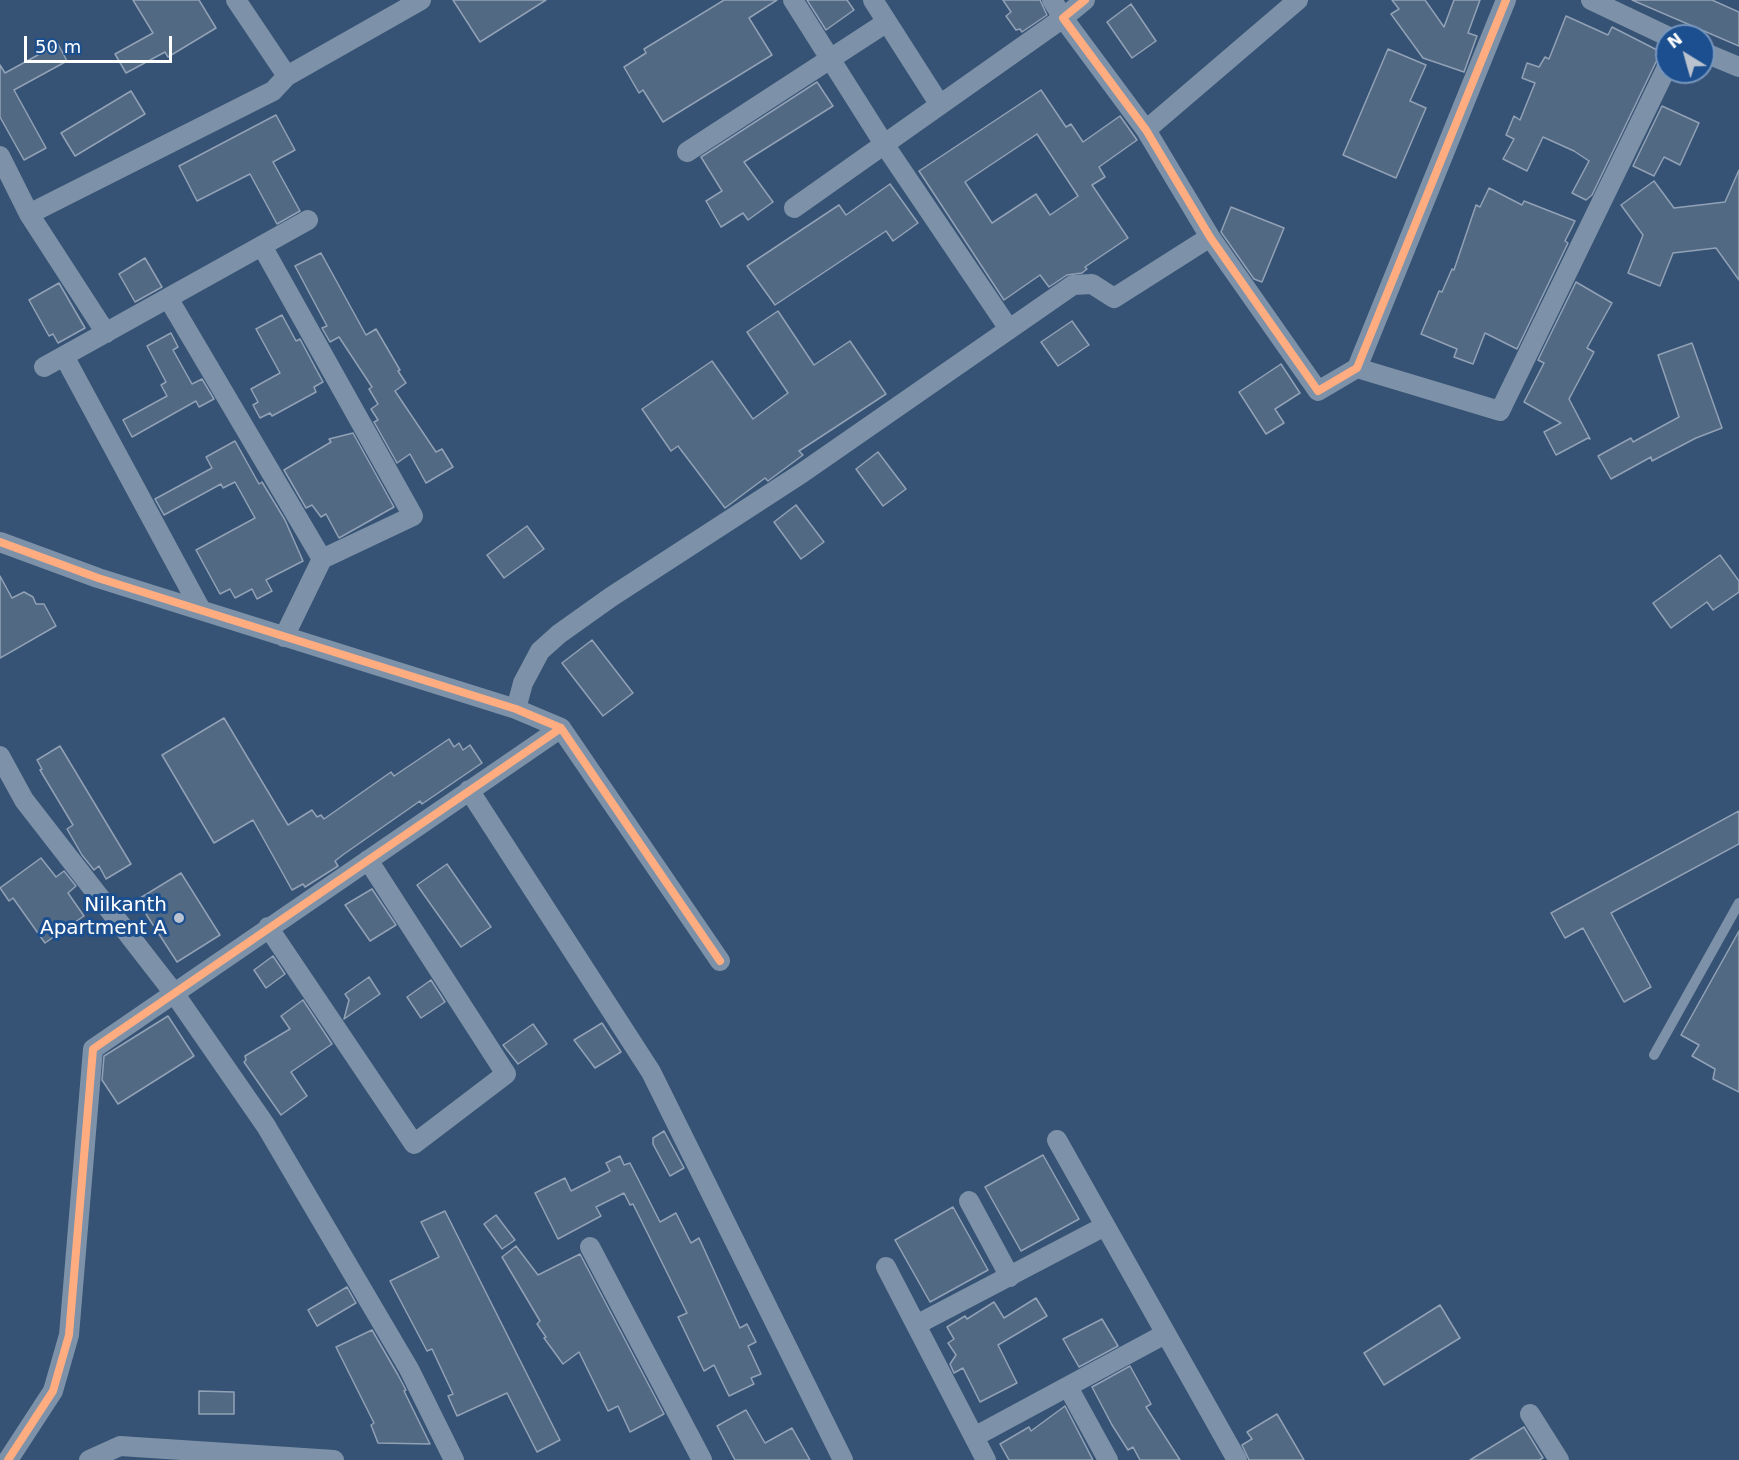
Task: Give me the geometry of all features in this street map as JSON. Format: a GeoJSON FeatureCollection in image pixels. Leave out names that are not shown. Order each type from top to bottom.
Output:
{"type":"FeatureCollection","features":[{"type":"Feature","properties":{"kind":"street"},"geometry":{"type":"LineString","coordinates":[[237,0],[287,76]]}},
{"type":"Feature","properties":{"kind":"street"},"geometry":{"type":"LineString","coordinates":[[29,214],[273,91],[287,76],[421,0]]}},
{"type":"Feature","properties":{"kind":"street"},"geometry":{"type":"LineString","coordinates":[[793,0],[884,144],[1009,329]]}},
{"type":"Feature","properties":{"kind":"street"},"geometry":{"type":"LineString","coordinates":[[873,0],[940,105]]}},
{"type":"Feature","properties":{"kind":"street"},"geometry":{"type":"LineString","coordinates":[[1052,0],[1146,130],[1210,237],[1318,392],[1357,368],[1506,0]]}},
{"type":"Feature","properties":{"kind":"street"},"geometry":{"type":"LineString","coordinates":[[794,208],[1063,18],[1084,0]]}},
{"type":"Feature","properties":{"kind":"street"},"geometry":{"type":"LineString","coordinates":[[1146,130],[1298,0]]}},
{"type":"Feature","properties":{"kind":"street"},"geometry":{"type":"LineString","coordinates":[[1591,0],[1655,30]]}},
{"type":"Feature","properties":{"kind":"street"},"geometry":{"type":"LineString","coordinates":[[687,152],[887,22]]}},
{"type":"Feature","properties":{"kind":"street"},"geometry":{"type":"LineString","coordinates":[[1715,57],[1739,67]]}},
{"type":"Feature","properties":{"kind":"street"},"geometry":{"type":"LineString","coordinates":[[1357,368],[1500,411],[1659,84]]}},
{"type":"Feature","properties":{"kind":"street"},"geometry":{"type":"LineString","coordinates":[[0,156],[29,214],[106,333]]}},
{"type":"Feature","properties":{"kind":"street"},"geometry":{"type":"LineString","coordinates":[[44,367],[308,220]]}},
{"type":"Feature","properties":{"kind":"street"},"geometry":{"type":"LineString","coordinates":[[516,709],[523,683],[540,651],[559,634],[802,473],[1073,285],[1092,284],[1114,298],[1210,237]]}},
{"type":"Feature","properties":{"kind":"street"},"geometry":{"type":"LineString","coordinates":[[262,246],[413,516],[322,559],[284,637]]}},
{"type":"Feature","properties":{"kind":"street"},"geometry":{"type":"LineString","coordinates":[[168,298],[322,559]]}},
{"type":"Feature","properties":{"kind":"street"},"geometry":{"type":"LineString","coordinates":[[64,356],[201,610]]}},
{"type":"Feature","properties":{"kind":"street"},"geometry":{"type":"LineString","coordinates":[[0,543],[284,637],[516,709],[561,728],[720,961]]}},
{"type":"Feature","properties":{"kind":"street"},"geometry":{"type":"LineString","coordinates":[[8,1460],[53,1391],[69,1335],[93,1049],[561,728]]}},
{"type":"Feature","properties":{"kind":"street"},"geometry":{"type":"LineString","coordinates":[[0,756],[24,800],[174,993],[266,1126],[409,1369],[454,1460]]}},
{"type":"Feature","properties":{"kind":"street"},"geometry":{"type":"LineString","coordinates":[[470,790],[651,1072],[843,1460]]}},
{"type":"Feature","properties":{"kind":"street"},"geometry":{"type":"LineString","coordinates":[[268,927],[414,1144],[506,1074],[368,860]]}},
{"type":"Feature","properties":{"kind":"street"},"geometry":{"type":"LineString","coordinates":[[1057,1140],[1237,1460]]}},
{"type":"Feature","properties":{"kind":"street"},"geometry":{"type":"LineString","coordinates":[[969,1201],[1010,1276]]}},
{"type":"Feature","properties":{"kind":"street"},"geometry":{"type":"LineString","coordinates":[[916,1325],[1105,1226]]}},
{"type":"Feature","properties":{"kind":"street"},"geometry":{"type":"LineString","coordinates":[[590,1247],[702,1460]]}},
{"type":"Feature","properties":{"kind":"street"},"geometry":{"type":"LineString","coordinates":[[886,1267],[987,1460]]}},
{"type":"Feature","properties":{"kind":"street"},"geometry":{"type":"LineString","coordinates":[[974,1437],[1165,1334]]}},
{"type":"Feature","properties":{"kind":"street"},"geometry":{"type":"LineString","coordinates":[[1068,1387],[1108,1460]]}},
{"type":"Feature","properties":{"kind":"street"},"geometry":{"type":"LineString","coordinates":[[1530,1414],[1559,1460]]}},
{"type":"Feature","properties":{"kind":"street"},"geometry":{"type":"LineString","coordinates":[[89,1460],[120,1446],[334,1460]]}},
{"type":"Feature","properties":{"kind":"lane"},"geometry":{"type":"LineString","coordinates":[[1654,1056],[1739,903]]}},
{"type":"Feature","properties":{"kind":"building"},"geometry":{"type":"Polygon","coordinates":[[[133,0],[199,0],[216,28],[168,57],[165,52],[126,73],[115,54],[153,33],[133,0]]]}},
{"type":"Feature","properties":{"kind":"building"},"geometry":{"type":"Polygon","coordinates":[[[453,0],[546,0],[480,42],[453,0]]]}},
{"type":"Feature","properties":{"kind":"building"},"geometry":{"type":"Polygon","coordinates":[[[724,0],[777,0],[749,18],[772,55],[663,122],[643,90],[639,93],[624,67],[646,53],[644,49],[724,0]]]}},
{"type":"Feature","properties":{"kind":"building"},"geometry":{"type":"Polygon","coordinates":[[[807,0],[847,0],[854,10],[826,30],[807,0]]]}},
{"type":"Feature","properties":{"kind":"building"},"geometry":{"type":"Polygon","coordinates":[[[1003,0],[1040,0],[1047,15],[1022,32],[1020,29],[1016,30],[1006,16],[1011,12],[1003,0]]]}},
{"type":"Feature","properties":{"kind":"building"},"geometry":{"type":"Polygon","coordinates":[[[1392,0],[1425,0],[1444,27],[1454,0],[1480,0],[1468,33],[1477,36],[1464,72],[1423,58],[1391,14],[1399,9],[1392,0]]]}},
{"type":"Feature","properties":{"kind":"building"},"geometry":{"type":"Polygon","coordinates":[[[1632,0],[1712,0],[1739,12],[1739,46],[1715,36],[1715,24],[1688,24],[1632,0]]]}},
{"type":"Feature","properties":{"kind":"building"},"geometry":{"type":"Polygon","coordinates":[[[1131,4],[1156,41],[1132,58],[1107,22],[1131,4]]]}},
{"type":"Feature","properties":{"kind":"building"},"geometry":{"type":"Polygon","coordinates":[[[1566,16],[1608,35],[1612,27],[1655,49],[1655,64],[1592,195],[1586,200],[1572,193],[1589,161],[1574,151],[1543,137],[1527,171],[1503,159],[1514,139],[1506,135],[1514,116],[1520,120],[1535,83],[1522,78],[1527,63],[1539,67],[1545,57],[1549,59],[1566,16]]]}},
{"type":"Feature","properties":{"kind":"building"},"geometry":{"type":"Polygon","coordinates":[[[58,44],[67,61],[14,90],[46,148],[24,160],[0,117],[0,65],[5,73],[58,44]]]}},
{"type":"Feature","properties":{"kind":"building"},"geometry":{"type":"Polygon","coordinates":[[[1388,49],[1426,65],[1410,101],[1426,108],[1396,178],[1343,155],[1388,49]]]}},
{"type":"Feature","properties":{"kind":"building"},"geometry":{"type":"Polygon","coordinates":[[[817,82],[833,106],[744,162],[773,202],[748,220],[743,213],[721,227],[706,201],[722,191],[701,157],[817,82]]]}},
{"type":"Feature","properties":{"kind":"building"},"geometry":{"type":"Polygon","coordinates":[[[1041,90],[1066,127],[1071,124],[1083,142],[1120,116],[1137,140],[1099,167],[1105,177],[1092,185],[1128,238],[1085,267],[1087,269],[1082,273],[1067,275],[1049,287],[1040,275],[1004,300],[919,171],[1041,90]],[[1037,134],[965,182],[992,223],[1036,194],[1050,215],[1078,196],[1037,134]]]}},
{"type":"Feature","properties":{"kind":"building"},"geometry":{"type":"Polygon","coordinates":[[[131,91],[145,114],[75,156],[61,133],[131,91]]]}},
{"type":"Feature","properties":{"kind":"building"},"geometry":{"type":"Polygon","coordinates":[[[1662,106],[1699,123],[1680,165],[1664,157],[1654,176],[1633,166],[1662,106]]]}},
{"type":"Feature","properties":{"kind":"building"},"geometry":{"type":"Polygon","coordinates":[[[276,115],[295,150],[273,162],[300,211],[277,224],[250,174],[197,201],[179,166],[276,115]]]}},
{"type":"Feature","properties":{"kind":"building"},"geometry":{"type":"Polygon","coordinates":[[[1739,170],[1739,280],[1716,248],[1673,253],[1660,286],[1628,273],[1643,235],[1621,205],[1654,181],[1674,208],[1725,202],[1739,170]]]}},
{"type":"Feature","properties":{"kind":"building"},"geometry":{"type":"Polygon","coordinates":[[[890,184],[918,223],[893,241],[886,231],[775,305],[747,266],[839,205],[846,215],[890,184]]]}},
{"type":"Feature","properties":{"kind":"building"},"geometry":{"type":"Polygon","coordinates":[[[1489,188],[1522,205],[1524,201],[1575,221],[1565,241],[1568,243],[1517,349],[1485,333],[1473,364],[1454,357],[1457,349],[1421,334],[1439,291],[1442,292],[1452,269],[1454,270],[1476,205],[1480,207],[1489,188]]]}},
{"type":"Feature","properties":{"kind":"building"},"geometry":{"type":"Polygon","coordinates":[[[1231,207],[1284,228],[1262,282],[1254,279],[1221,232],[1231,207]]]}},
{"type":"Feature","properties":{"kind":"building"},"geometry":{"type":"Polygon","coordinates":[[[321,253],[366,335],[376,329],[400,370],[398,371],[406,383],[395,391],[436,452],[442,449],[453,467],[426,483],[410,454],[397,463],[374,422],[378,420],[371,409],[378,404],[369,389],[372,387],[339,337],[330,342],[322,328],[327,326],[295,266],[321,253]]]}},
{"type":"Feature","properties":{"kind":"building"},"geometry":{"type":"Polygon","coordinates":[[[145,258],[162,287],[135,302],[119,274],[145,258]]]}},
{"type":"Feature","properties":{"kind":"building"},"geometry":{"type":"Polygon","coordinates":[[[1576,282],[1612,303],[1587,348],[1594,352],[1569,399],[1590,439],[1556,455],[1544,432],[1561,423],[1524,402],[1544,363],[1538,360],[1576,282]]]}},
{"type":"Feature","properties":{"kind":"building"},"geometry":{"type":"Polygon","coordinates":[[[59,283],[85,328],[58,343],[53,334],[49,336],[29,300],[59,283]]]}},
{"type":"Feature","properties":{"kind":"building"},"geometry":{"type":"Polygon","coordinates":[[[778,311],[814,365],[850,341],[886,394],[799,451],[803,455],[768,481],[765,478],[725,508],[678,446],[671,451],[642,409],[712,361],[753,419],[788,393],[747,332],[778,311]]]}},
{"type":"Feature","properties":{"kind":"building"},"geometry":{"type":"Polygon","coordinates":[[[282,315],[296,341],[300,339],[323,382],[314,387],[316,392],[272,416],[270,413],[260,418],[253,405],[258,402],[251,389],[280,373],[256,329],[282,315]]]}},
{"type":"Feature","properties":{"kind":"building"},"geometry":{"type":"Polygon","coordinates":[[[1072,321],[1089,345],[1058,366],[1041,342],[1072,321]]]}},
{"type":"Feature","properties":{"kind":"building"},"geometry":{"type":"Polygon","coordinates":[[[171,333],[178,347],[173,350],[192,384],[202,379],[214,399],[199,407],[196,401],[132,437],[123,420],[167,396],[161,385],[166,382],[147,346],[171,333]]]}},
{"type":"Feature","properties":{"kind":"building"},"geometry":{"type":"Polygon","coordinates":[[[1692,343],[1722,428],[1696,438],[1652,461],[1651,457],[1611,479],[1598,456],[1631,438],[1633,442],[1679,417],[1658,355],[1692,343]]]}},
{"type":"Feature","properties":{"kind":"building"},"geometry":{"type":"Polygon","coordinates":[[[1281,364],[1300,393],[1275,409],[1284,423],[1266,434],[1239,392],[1281,364]]]}},
{"type":"Feature","properties":{"kind":"building"},"geometry":{"type":"Polygon","coordinates":[[[353,433],[394,507],[339,538],[326,514],[321,517],[312,505],[306,508],[284,470],[331,442],[329,439],[353,433]]]}},
{"type":"Feature","properties":{"kind":"building"},"geometry":{"type":"Polygon","coordinates":[[[235,441],[259,484],[262,482],[285,520],[303,561],[266,580],[272,591],[257,599],[252,589],[235,598],[230,589],[220,594],[196,550],[255,518],[235,482],[223,488],[221,484],[164,515],[155,499],[212,468],[206,457],[235,441]]]}},
{"type":"Feature","properties":{"kind":"building"},"geometry":{"type":"Polygon","coordinates":[[[878,452],[906,489],[883,506],[856,469],[878,452]]]}},
{"type":"Feature","properties":{"kind":"building"},"geometry":{"type":"Polygon","coordinates":[[[796,505],[824,542],[801,559],[774,522],[796,505]]]}},
{"type":"Feature","properties":{"kind":"building"},"geometry":{"type":"Polygon","coordinates":[[[527,526],[544,549],[504,578],[487,555],[527,526]]]}},
{"type":"Feature","properties":{"kind":"building"},"geometry":{"type":"Polygon","coordinates":[[[1720,555],[1739,581],[1739,592],[1713,610],[1707,602],[1671,628],[1653,603],[1720,555]]]}},
{"type":"Feature","properties":{"kind":"building"},"geometry":{"type":"Polygon","coordinates":[[[0,576],[12,598],[24,592],[33,597],[36,604],[44,604],[56,626],[0,658],[0,576]]]}},
{"type":"Feature","properties":{"kind":"building"},"geometry":{"type":"Polygon","coordinates":[[[592,640],[633,693],[603,716],[562,663],[592,640]]]}},
{"type":"Feature","properties":{"kind":"building"},"geometry":{"type":"Polygon","coordinates":[[[224,718],[288,825],[312,810],[317,817],[321,815],[324,819],[391,772],[394,776],[449,739],[454,747],[459,743],[463,750],[470,745],[482,763],[422,804],[420,801],[344,854],[335,861],[338,866],[305,887],[303,884],[292,890],[253,820],[214,843],[162,755],[224,718]]]}},
{"type":"Feature","properties":{"kind":"building"},"geometry":{"type":"Polygon","coordinates":[[[60,746],[131,864],[106,879],[99,866],[94,870],[82,855],[67,829],[73,825],[40,770],[42,769],[37,760],[60,746]]]}},
{"type":"Feature","properties":{"kind":"building"},"geometry":{"type":"Polygon","coordinates":[[[1739,811],[1739,844],[1611,913],[1651,987],[1624,1002],[1583,928],[1565,938],[1551,913],[1739,811]]]}},
{"type":"Feature","properties":{"kind":"building"},"geometry":{"type":"Polygon","coordinates":[[[41,858],[56,877],[64,871],[76,886],[68,893],[84,916],[45,943],[13,898],[9,901],[0,888],[41,858]]]}},
{"type":"Feature","properties":{"kind":"building"},"geometry":{"type":"Polygon","coordinates":[[[447,864],[491,927],[461,947],[417,885],[447,864]]]}},
{"type":"Feature","properties":{"kind":"building","name":"Nilkanth Apartment A"},"geometry":{"type":"Polygon","coordinates":[[[181,873],[220,935],[177,962],[137,900],[181,873]]]}},
{"type":"Feature","properties":{"kind":"building"},"geometry":{"type":"Polygon","coordinates":[[[372,889],[396,925],[370,941],[345,905],[372,889]]]}},
{"type":"Feature","properties":{"kind":"building"},"geometry":{"type":"Polygon","coordinates":[[[1739,931],[1739,1092],[1713,1079],[1715,1069],[1692,1056],[1699,1045],[1681,1035],[1739,931]]]}},
{"type":"Feature","properties":{"kind":"building"},"geometry":{"type":"Polygon","coordinates":[[[273,956],[285,974],[266,988],[254,970],[273,956]]]}},
{"type":"Feature","properties":{"kind":"building"},"geometry":{"type":"Polygon","coordinates":[[[369,977],[380,994],[344,1019],[349,1000],[345,994],[369,977]]]}},
{"type":"Feature","properties":{"kind":"building"},"geometry":{"type":"Polygon","coordinates":[[[431,980],[445,1002],[421,1018],[407,997],[431,980]]]}},
{"type":"Feature","properties":{"kind":"building"},"geometry":{"type":"Polygon","coordinates":[[[303,1000],[332,1044],[291,1072],[307,1096],[281,1115],[244,1062],[245,1056],[290,1029],[281,1016],[303,1000]]]}},
{"type":"Feature","properties":{"kind":"building"},"geometry":{"type":"Polygon","coordinates":[[[168,1016],[194,1056],[118,1104],[102,1080],[104,1056],[168,1016]]]}},
{"type":"Feature","properties":{"kind":"building"},"geometry":{"type":"Polygon","coordinates":[[[602,1023],[621,1052],[595,1068],[574,1040],[602,1023]]]}},
{"type":"Feature","properties":{"kind":"building"},"geometry":{"type":"Polygon","coordinates":[[[533,1024],[547,1044],[518,1064],[503,1045],[533,1024]]]}},
{"type":"Feature","properties":{"kind":"building"},"geometry":{"type":"Polygon","coordinates":[[[664,1131],[684,1168],[670,1176],[653,1144],[653,1138],[664,1131]]]}},
{"type":"Feature","properties":{"kind":"building"},"geometry":{"type":"Polygon","coordinates":[[[1043,1155],[1079,1219],[1021,1251],[985,1187],[1043,1155]]]}},
{"type":"Feature","properties":{"kind":"building"},"geometry":{"type":"Polygon","coordinates":[[[620,1156],[624,1165],[630,1163],[660,1222],[676,1213],[691,1243],[699,1238],[740,1328],[747,1324],[756,1342],[748,1346],[761,1374],[751,1378],[754,1384],[729,1396],[714,1365],[704,1371],[678,1317],[687,1313],[633,1204],[630,1205],[624,1193],[596,1207],[601,1216],[558,1239],[535,1193],[565,1178],[571,1191],[610,1171],[606,1163],[620,1156]]]}},
{"type":"Feature","properties":{"kind":"building"},"geometry":{"type":"Polygon","coordinates":[[[953,1207],[988,1270],[930,1302],[895,1240],[953,1207]]]}},
{"type":"Feature","properties":{"kind":"building"},"geometry":{"type":"Polygon","coordinates":[[[445,1211],[560,1440],[537,1452],[507,1393],[457,1416],[448,1396],[453,1394],[432,1349],[427,1351],[390,1281],[439,1257],[421,1222],[445,1211]]]}},
{"type":"Feature","properties":{"kind":"building"},"geometry":{"type":"Polygon","coordinates":[[[496,1215],[515,1240],[502,1249],[484,1224],[496,1215]]]}},
{"type":"Feature","properties":{"kind":"building"},"geometry":{"type":"Polygon","coordinates":[[[516,1246],[538,1275],[580,1254],[664,1414],[630,1432],[618,1406],[608,1411],[579,1352],[563,1364],[544,1338],[546,1337],[537,1324],[540,1321],[502,1257],[516,1246]]]}},
{"type":"Feature","properties":{"kind":"building"},"geometry":{"type":"Polygon","coordinates":[[[347,1287],[356,1303],[317,1326],[308,1310],[347,1287]]]}},
{"type":"Feature","properties":{"kind":"building"},"geometry":{"type":"Polygon","coordinates":[[[1036,1298],[1047,1316],[998,1345],[1017,1383],[980,1402],[963,1368],[954,1373],[950,1364],[956,1355],[948,1343],[954,1339],[947,1327],[965,1316],[967,1319],[994,1302],[1004,1318],[1036,1298]]]}},
{"type":"Feature","properties":{"kind":"building"},"geometry":{"type":"Polygon","coordinates":[[[1440,1305],[1460,1338],[1384,1385],[1364,1353],[1440,1305]]]}},
{"type":"Feature","properties":{"kind":"building"},"geometry":{"type":"Polygon","coordinates":[[[1102,1319],[1118,1346],[1079,1367],[1063,1339],[1102,1319]]]}},
{"type":"Feature","properties":{"kind":"building"},"geometry":{"type":"Polygon","coordinates":[[[372,1330],[406,1390],[404,1391],[430,1444],[378,1443],[371,1425],[374,1423],[336,1347],[372,1330]]]}},
{"type":"Feature","properties":{"kind":"building"},"geometry":{"type":"Polygon","coordinates":[[[1130,1366],[1151,1404],[1146,1407],[1180,1460],[1140,1460],[1133,1447],[1128,1450],[1112,1425],[1092,1387],[1130,1366]]]}},
{"type":"Feature","properties":{"kind":"building"},"geometry":{"type":"Polygon","coordinates":[[[199,1391],[234,1392],[234,1414],[199,1414],[199,1391]]]}},
{"type":"Feature","properties":{"kind":"building"},"geometry":{"type":"Polygon","coordinates":[[[1065,1406],[1093,1460],[1009,1460],[1000,1444],[1029,1427],[1031,1431],[1065,1406]]]}},
{"type":"Feature","properties":{"kind":"building"},"geometry":{"type":"Polygon","coordinates":[[[746,1410],[765,1443],[792,1428],[810,1460],[735,1460],[717,1426],[746,1410]]]}},
{"type":"Feature","properties":{"kind":"building"},"geometry":{"type":"Polygon","coordinates":[[[1277,1414],[1304,1460],[1249,1460],[1242,1445],[1252,1439],[1247,1432],[1277,1414]]]}},
{"type":"Feature","properties":{"kind":"building"},"geometry":{"type":"Polygon","coordinates":[[[1524,1427],[1543,1458],[1539,1460],[1470,1460],[1524,1427]]]}},
{"type":"Feature","properties":{"kind":"cycle path"},"geometry":{"type":"LineString","coordinates":[[1085,0],[1063,18],[1146,130],[1210,237],[1318,391],[1357,368],[1506,0]]}},
{"type":"Feature","properties":{"kind":"cycle path"},"geometry":{"type":"LineString","coordinates":[[0,542],[98,578],[516,709],[561,728],[720,961]]}},
{"type":"Feature","properties":{"kind":"cycle path"},"geometry":{"type":"LineString","coordinates":[[8,1460],[53,1391],[69,1335],[93,1049],[561,728]]}},
{"type":"Feature","properties":{"kind":"place","name":"Nilkanth Apartment A"},"geometry":{"type":"Point","coordinates":[179,918]}}]}
